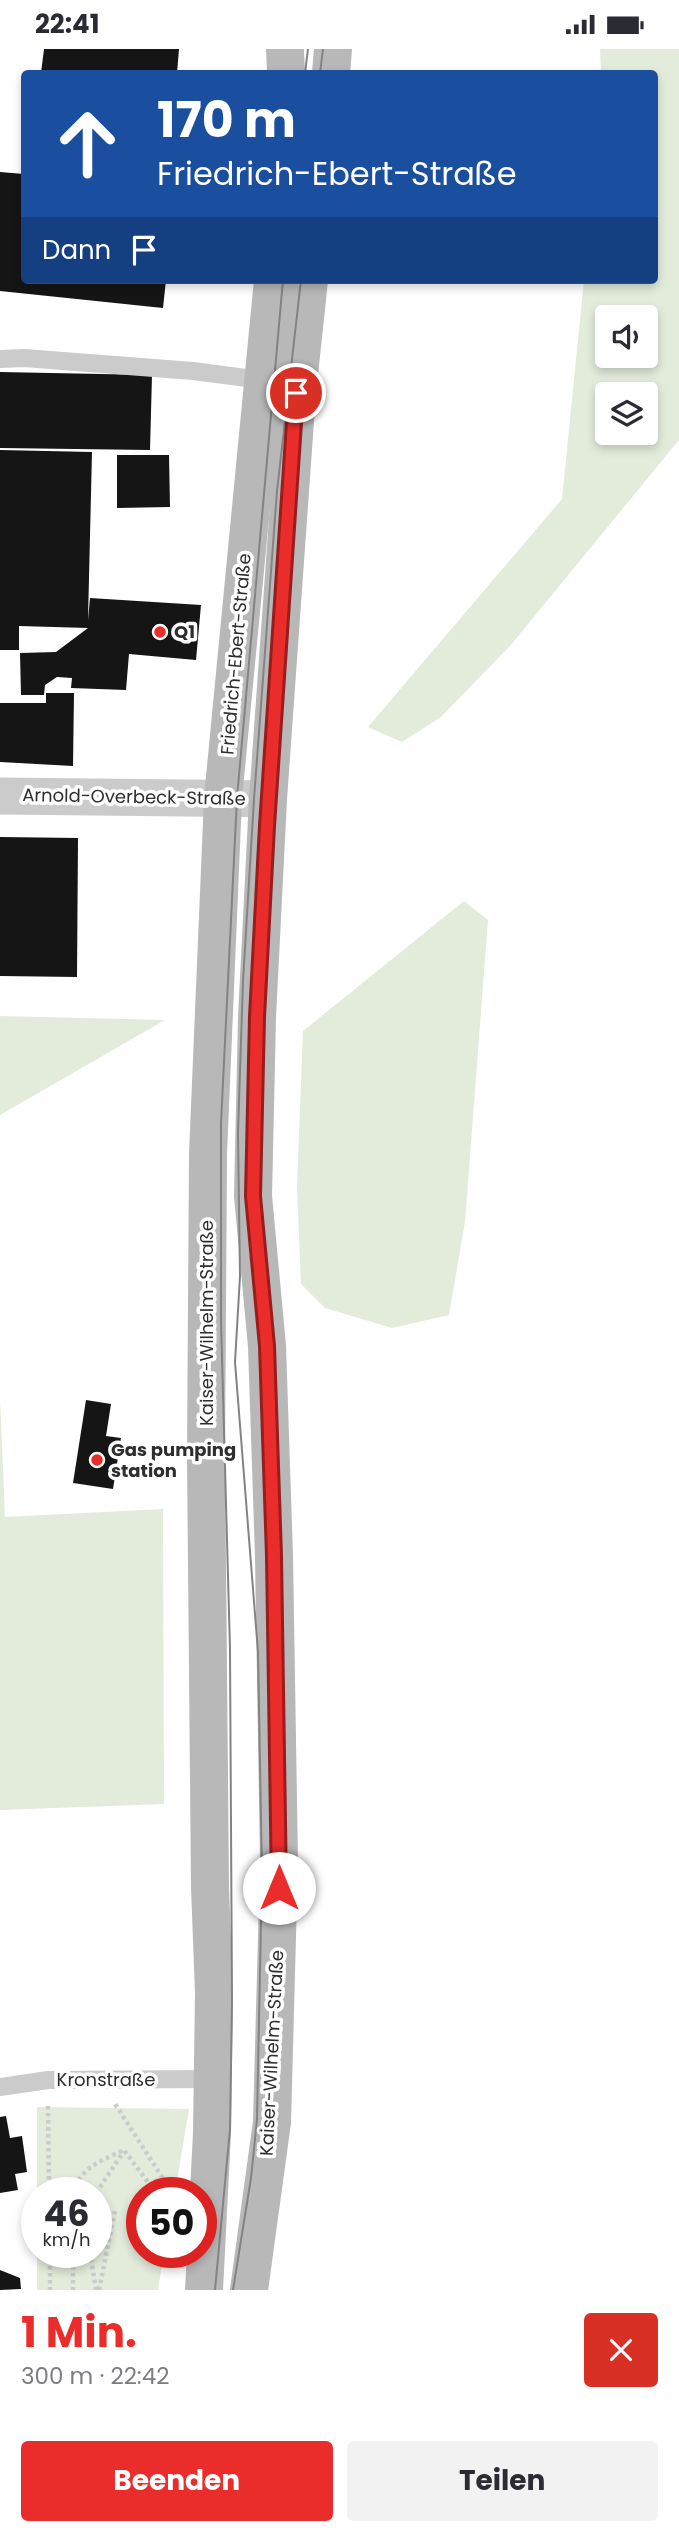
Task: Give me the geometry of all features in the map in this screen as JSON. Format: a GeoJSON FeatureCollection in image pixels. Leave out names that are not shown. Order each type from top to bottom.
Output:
{"type":"FeatureCollection","features":[{"type":"Feature","properties":{"kind":"main road"},"geometry":{"type":"LineString","coordinates":[[285,49],[286,70]]}},
{"type":"Feature","properties":{"kind":"main road"},"geometry":{"type":"LineString","coordinates":[[331,70],[333,49]]}},
{"type":"Feature","properties":{"kind":"main road","name":"Friedrich-Ebert-Straße"},"geometry":{"type":"LineString","coordinates":[[214,1028],[223,798],[273,284]]}},
{"type":"Feature","properties":{"kind":"main road"},"geometry":{"type":"LineString","coordinates":[[268,799],[296,393],[309,284]]}},
{"type":"Feature","properties":{"kind":"main road","name":"Kaiser-Wilhelm-Straße"},"geometry":{"type":"LineString","coordinates":[[249,2290],[272,2123],[279,1862],[274,1556],[267,1360],[253,1196],[257,1017],[268,799]]}},
{"type":"Feature","properties":{"kind":"main road","name":"Kaiser-Wilhelm-Straße"},"geometry":{"type":"LineString","coordinates":[[204,2290],[214,1993],[210,1887],[206,1456],[208,1154],[214,1028]]}},
{"type":"Feature","properties":{"kind":"street","name":"Arnold-Overbeck-Straße"},"geometry":{"type":"LineString","coordinates":[[0,796],[268,799]]}},
{"type":"Feature","properties":{"kind":"lane"},"geometry":{"type":"LineString","coordinates":[[0,359],[24,358],[193,371],[262,380]]}},
{"type":"Feature","properties":{"kind":"lane","name":"Kronstraße"},"geometry":{"type":"LineString","coordinates":[[0,2087],[48,2080],[213,2079]]}},
{"type":"Feature","properties":{"kind":"path"},"geometry":{"type":"LineString","coordinates":[[48,2080],[49,2177]]}},
{"type":"Feature","properties":{"kind":"path"},"geometry":{"type":"LineString","coordinates":[[124,2150],[150,2185],[162,2176],[134,2132]]}},
{"type":"Feature","properties":{"kind":"path"},"geometry":{"type":"LineString","coordinates":[[82,2177],[97,2162],[124,2150]]}},
{"type":"Feature","properties":{"kind":"path"},"geometry":{"type":"LineString","coordinates":[[106,2177],[124,2150]]}},
{"type":"Feature","properties":{"kind":"path"},"geometry":{"type":"LineString","coordinates":[[97,2290],[115,2211]]}},
{"type":"Feature","properties":{"kind":"path"},"geometry":{"type":"LineString","coordinates":[[50,2268],[50,2290]]}},
{"type":"Feature","properties":{"kind":"path"},"geometry":{"type":"LineString","coordinates":[[72,2268],[73,2290]]}},
{"type":"Feature","properties":{"kind":"path"},"geometry":{"type":"LineString","coordinates":[[93,2268],[97,2290]]}},
{"type":"Feature","properties":{"kind":"green space"},"geometry":{"type":"Polygon","coordinates":[[[600,49],[679,49],[679,440],[510,646],[441,717],[402,742],[368,727],[562,499],[584,284],[658,284],[658,70],[601,70],[600,49]]]}},
{"type":"Feature","properties":{"kind":"green space"},"geometry":{"type":"Polygon","coordinates":[[[464,901],[488,920],[465,1222],[449,1315],[392,1328],[325,1308],[301,1284],[297,1187],[303,1031],[464,901]]]}},
{"type":"Feature","properties":{"kind":"green space"},"geometry":{"type":"Polygon","coordinates":[[[0,1016],[165,1020],[0,1115],[0,1016]]]}},
{"type":"Feature","properties":{"kind":"green space"},"geometry":{"type":"Polygon","coordinates":[[[0,1399],[5,1517],[163,1509],[164,1804],[0,1810],[0,1399]]]}},
{"type":"Feature","properties":{"kind":"green space"},"geometry":{"type":"Polygon","coordinates":[[[37,2107],[189,2109],[178,2177],[126,2177],[126,2268],[161,2268],[158,2290],[37,2290],[37,2268],[112,2268],[112,2177],[37,2177],[37,2107]]]}},
{"type":"Feature","properties":{"kind":"building"},"geometry":{"type":"Polygon","coordinates":[[[44,49],[179,49],[177,70],[41,70],[44,49]]]}},
{"type":"Feature","properties":{"kind":"building"},"geometry":{"type":"Polygon","coordinates":[[[0,172],[21,174],[21,284],[166,284],[163,308],[0,291],[0,172]]]}},
{"type":"Feature","properties":{"kind":"building"},"geometry":{"type":"Polygon","coordinates":[[[0,372],[152,375],[150,450],[0,448],[0,372]]]}},
{"type":"Feature","properties":{"kind":"building"},"geometry":{"type":"Polygon","coordinates":[[[0,450],[92,452],[88,620],[90,598],[201,605],[196,660],[129,654],[126,690],[71,688],[72,678],[57,677],[45,685],[44,695],[21,695],[20,653],[56,652],[88,628],[19,626],[19,650],[0,650],[0,450]]]}},
{"type":"Feature","properties":{"kind":"building"},"geometry":{"type":"Polygon","coordinates":[[[117,455],[169,455],[170,507],[117,508],[117,455]]]}},
{"type":"Feature","properties":{"kind":"building"},"geometry":{"type":"Polygon","coordinates":[[[46,693],[74,693],[73,766],[0,762],[0,703],[46,703],[46,693]]]}},
{"type":"Feature","properties":{"kind":"building"},"geometry":{"type":"Polygon","coordinates":[[[0,837],[78,838],[77,977],[0,976],[0,837]]]}},
{"type":"Feature","properties":{"kind":"building","name":"Gas pumping station"},"geometry":{"type":"Polygon","coordinates":[[[86,1400],[111,1404],[106,1436],[121,1438],[113,1489],[73,1483],[86,1400]]]}},
{"type":"Feature","properties":{"kind":"building"},"geometry":{"type":"Polygon","coordinates":[[[6,2116],[10,2138],[22,2136],[27,2172],[15,2174],[18,2190],[0,2193],[0,2117],[6,2116]]]}},
{"type":"Feature","properties":{"kind":"building"},"geometry":{"type":"Polygon","coordinates":[[[0,2270],[20,2278],[21,2289],[0,2290],[0,2270]]]}},
{"type":"Feature","properties":{"kind":"tram line"},"geometry":{"type":"LineString","coordinates":[[305,70],[308,49]]}},
{"type":"Feature","properties":{"kind":"tram line"},"geometry":{"type":"LineString","coordinates":[[320,70],[323,49]]}},
{"type":"Feature","properties":{"kind":"tram line"},"geometry":{"type":"LineString","coordinates":[[215,2290],[230,2129],[232,2002],[230,1649],[221,1321],[221,1123],[237,798],[283,284]]}},
{"type":"Feature","properties":{"kind":"tram line"},"geometry":{"type":"LineString","coordinates":[[233,2290],[251,2178],[257,2119],[262,1874],[258,1652],[235,1362],[240,1276],[238,1133],[243,981],[277,491],[301,284]]}},
{"type":"Feature","properties":{"kind":"place","name":"Q1"},"geometry":{"type":"Point","coordinates":[160,632]}},
{"type":"Feature","properties":{"kind":"place","name":"Gas pumping station"},"geometry":{"type":"Point","coordinates":[97,1460]}},
{"type":"Feature","properties":{"kind":"route"},"geometry":{"type":"LineString","coordinates":[[279,1888],[274,1556],[267,1346],[253,1196],[257,1017],[267,826],[296,393]]}}]}
